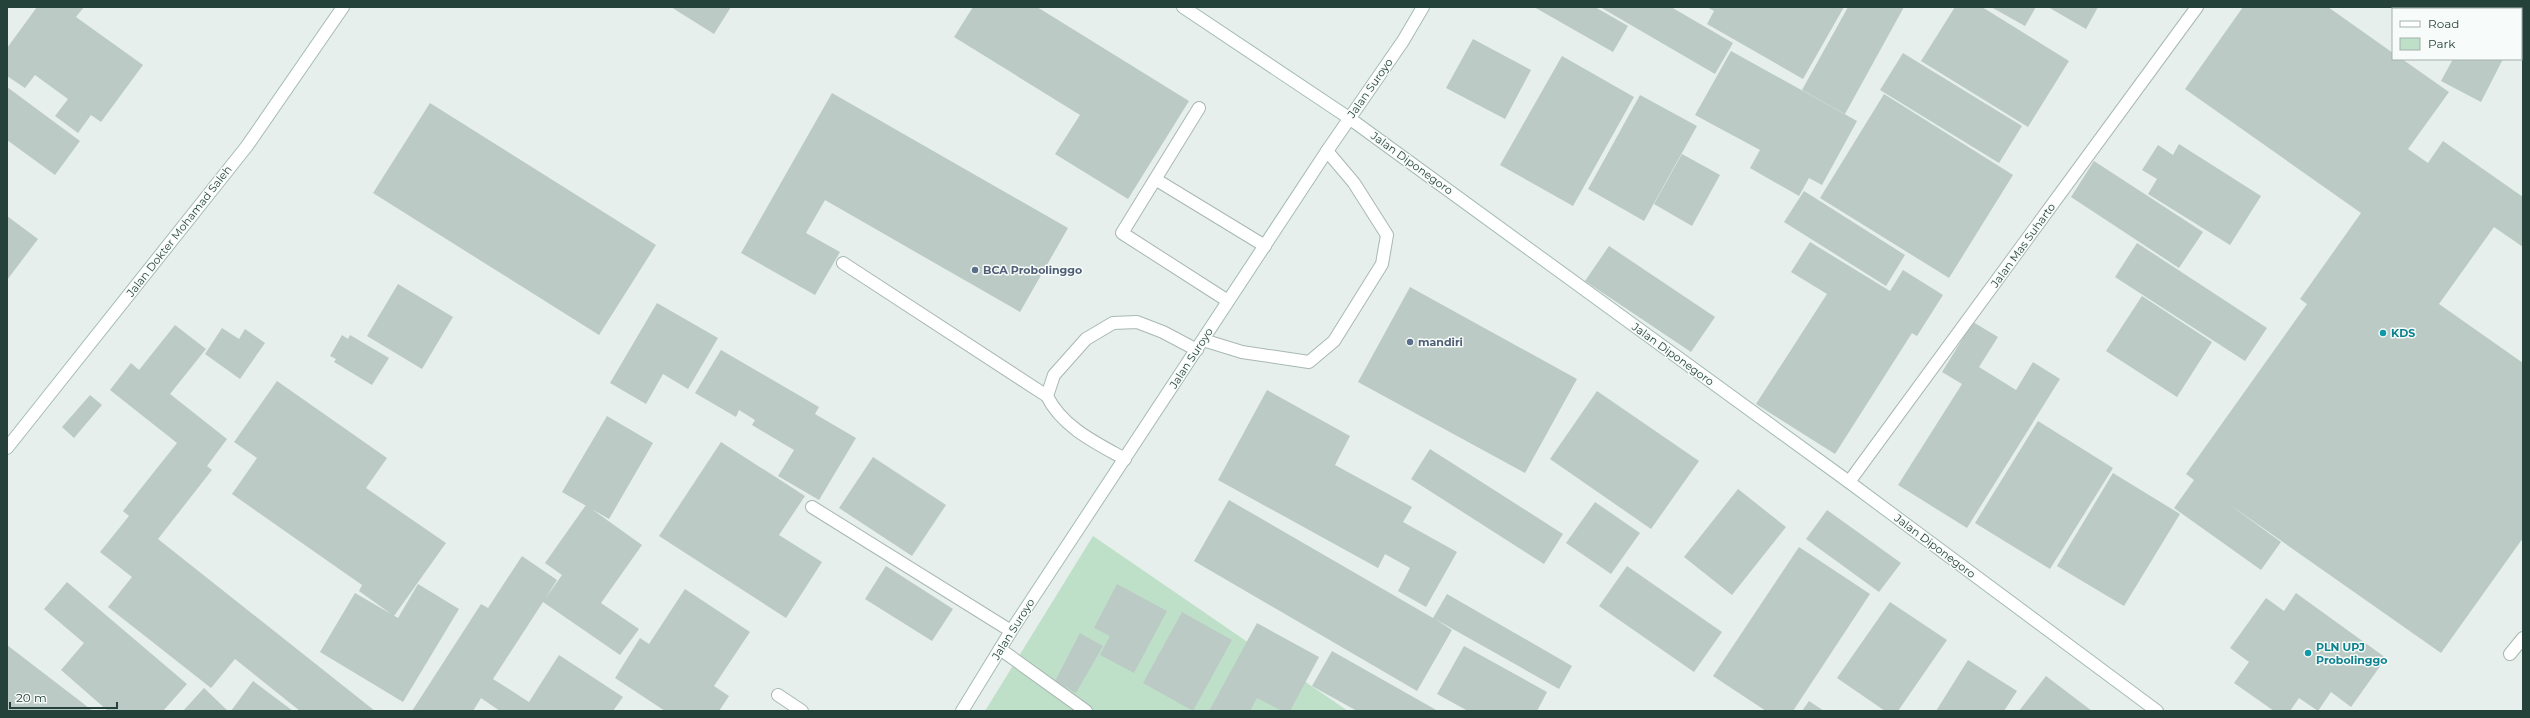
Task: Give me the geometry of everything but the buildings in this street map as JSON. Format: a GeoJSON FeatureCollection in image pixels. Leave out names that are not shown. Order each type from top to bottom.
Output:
{"type":"FeatureCollection","features":[{"type":"Feature","properties":{"kind":"street","name":"Jalan Dokter Mohamad Saleh"},"geometry":{"type":"LineString","coordinates":[[7,448],[247,146],[343,7]]}},
{"type":"Feature","properties":{"kind":"street","name":"Jalan Diponegoro"},"geometry":{"type":"LineString","coordinates":[[1183,7],[1350,118],[1849,482],[2157,711]]}},
{"type":"Feature","properties":{"kind":"street","name":"Jalan Suroyo"},"geometry":{"type":"LineString","coordinates":[[962,711],[1011,631],[1327,151],[1403,41],[1423,7]]}},
{"type":"Feature","properties":{"kind":"street","name":"Jalan Mas Suharto"},"geometry":{"type":"LineString","coordinates":[[1849,482],[2197,7]]}},
{"type":"Feature","properties":{"kind":"street"},"geometry":{"type":"LineString","coordinates":[[1199,108],[1122,233],[1228,301]]}},
{"type":"Feature","properties":{"kind":"street"},"geometry":{"type":"LineString","coordinates":[[1048,396],[1054,375],[1086,339],[1113,323],[1137,322],[1200,345],[1309,362],[1334,341],[1382,264],[1387,235],[1354,183],[1327,151]]}},
{"type":"Feature","properties":{"kind":"street"},"geometry":{"type":"LineString","coordinates":[[1155,179],[1265,246]]}},
{"type":"Feature","properties":{"kind":"street"},"geometry":{"type":"LineString","coordinates":[[843,263],[1048,396],[1054,411],[1088,439],[1124,459]]}},
{"type":"Feature","properties":{"kind":"street"},"geometry":{"type":"LineString","coordinates":[[812,508],[1011,631]]}},
{"type":"Feature","properties":{"kind":"street"},"geometry":{"type":"LineString","coordinates":[[2510,654],[2523,638]]}},
{"type":"Feature","properties":{"kind":"street"},"geometry":{"type":"LineString","coordinates":[[1000,649],[1086,711]]}},
{"type":"Feature","properties":{"kind":"street"},"geometry":{"type":"LineString","coordinates":[[778,695],[802,711]]}},
{"type":"Feature","properties":{"kind":"green space"},"geometry":{"type":"Polygon","coordinates":[[[1093,536],[1348,711],[985,711],[1093,536]]]}},
{"type":"Feature","properties":{"kind":"place","name":"BCA Probolinggo"},"geometry":{"type":"Point","coordinates":[975,270]}},
{"type":"Feature","properties":{"kind":"place","name":"KDS"},"geometry":{"type":"Point","coordinates":[2383,333]}},
{"type":"Feature","properties":{"kind":"place","name":"mandiri"},"geometry":{"type":"Point","coordinates":[1410,342]}},
{"type":"Feature","properties":{"kind":"place","name":"PLN UPJ Probolinggo"},"geometry":{"type":"Point","coordinates":[2308,653]}}]}
